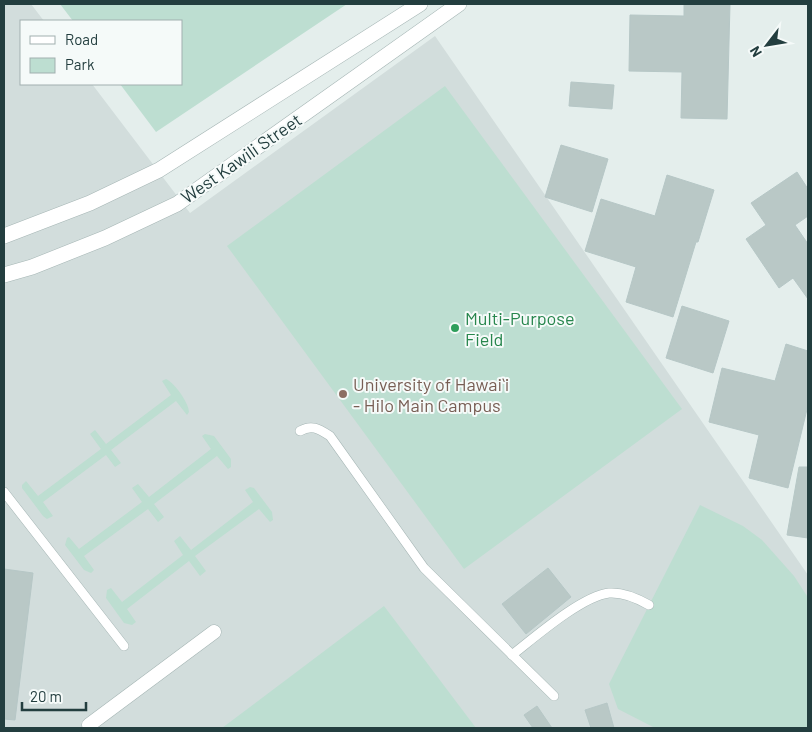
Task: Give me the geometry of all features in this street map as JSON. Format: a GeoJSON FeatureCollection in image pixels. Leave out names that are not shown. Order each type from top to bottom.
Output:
{"type":"FeatureCollection","features":[{"type":"Feature","properties":{"kind":"street","name":"West Kawili Street"},"geometry":{"type":"LineString","coordinates":[[4,236],[90,203],[159,170],[420,4]]}},
{"type":"Feature","properties":{"kind":"street","name":"West Kawili Street"},"geometry":{"type":"LineString","coordinates":[[4,275],[32,267],[106,238],[177,204],[459,4]]}},
{"type":"Feature","properties":{"kind":"street"},"geometry":{"type":"LineString","coordinates":[[88,727],[214,632]]}},
{"type":"Feature","properties":{"kind":"lane"},"geometry":{"type":"LineString","coordinates":[[300,431],[306,428],[317,428],[330,436],[424,568],[554,696]]}},
{"type":"Feature","properties":{"kind":"lane"},"geometry":{"type":"LineString","coordinates":[[4,492],[124,646]]}},
{"type":"Feature","properties":{"kind":"lane"},"geometry":{"type":"LineString","coordinates":[[512,655],[577,606],[595,596],[610,593],[622,594],[638,598],[649,605]]}},
{"type":"Feature","properties":{"kind":"shaded area","name":"University of Hawaiʻi - Hilo Main Campus"},"geometry":{"type":"Polygon","coordinates":[[[4,4],[31,4],[43,20],[20,20],[20,85],[93,85],[190,213],[435,36],[808,575],[808,728],[4,728],[4,4]]]}},
{"type":"Feature","properties":{"kind":"green space"},"geometry":{"type":"Polygon","coordinates":[[[60,4],[347,4],[156,132],[121,85],[182,85],[182,20],[72,20],[60,4]]]}},
{"type":"Feature","properties":{"kind":"green space","name":"Multi-Purpose Field"},"geometry":{"type":"Polygon","coordinates":[[[445,86],[682,409],[464,569],[227,246],[445,86]]]}},
{"type":"Feature","properties":{"kind":"green space"},"geometry":{"type":"Polygon","coordinates":[[[166,379],[177,388],[184,398],[189,412],[187,415],[176,401],[111,450],[121,463],[115,467],[106,455],[43,502],[53,516],[47,519],[43,516],[22,488],[22,485],[26,481],[38,496],[101,449],[90,434],[95,430],[106,444],[171,395],[162,381],[166,379]]]}},
{"type":"Feature","properties":{"kind":"green space"},"geometry":{"type":"Polygon","coordinates":[[[205,434],[214,436],[231,459],[231,467],[228,469],[217,456],[154,504],[164,517],[158,522],[148,509],[84,556],[94,570],[91,573],[84,570],[65,545],[67,538],[69,537],[79,549],[142,502],[132,488],[138,484],[149,497],[211,449],[202,436],[205,434]]]}},
{"type":"Feature","properties":{"kind":"green space"},"geometry":{"type":"Polygon","coordinates":[[[250,487],[254,488],[272,512],[273,520],[270,522],[259,509],[195,556],[206,571],[200,576],[189,561],[127,609],[136,622],[132,625],[124,623],[106,598],[107,590],[111,588],[122,602],[183,555],[174,541],[180,536],[191,550],[253,502],[245,490],[250,487]]]}},
{"type":"Feature","properties":{"kind":"green space"},"geometry":{"type":"Polygon","coordinates":[[[700,505],[743,526],[762,540],[794,576],[807,596],[808,728],[655,728],[618,709],[609,684],[700,505]]]}},
{"type":"Feature","properties":{"kind":"green space"},"geometry":{"type":"Polygon","coordinates":[[[384,606],[476,728],[222,728],[384,606]]]}},
{"type":"Feature","properties":{"kind":"building"},"geometry":{"type":"Polygon","coordinates":[[[684,4],[730,4],[727,119],[681,118],[682,72],[629,71],[630,15],[684,16],[684,4]]]}},
{"type":"Feature","properties":{"kind":"building"},"geometry":{"type":"Polygon","coordinates":[[[571,82],[614,85],[612,109],[569,106],[571,82]]]}},
{"type":"Feature","properties":{"kind":"building"},"geometry":{"type":"Polygon","coordinates":[[[561,145],[608,159],[592,212],[545,197],[561,145]]]}},
{"type":"Feature","properties":{"kind":"building"},"geometry":{"type":"Polygon","coordinates":[[[797,172],[808,189],[808,216],[795,225],[808,244],[808,299],[793,278],[779,288],[746,239],[766,225],[751,203],[797,172]]]}},
{"type":"Feature","properties":{"kind":"building"},"geometry":{"type":"Polygon","coordinates":[[[667,175],[714,190],[673,317],[626,302],[636,267],[585,251],[601,199],[655,216],[667,175]]]}},
{"type":"Feature","properties":{"kind":"building"},"geometry":{"type":"Polygon","coordinates":[[[682,306],[729,321],[713,373],[666,358],[682,306]]]}},
{"type":"Feature","properties":{"kind":"building"},"geometry":{"type":"Polygon","coordinates":[[[786,344],[808,351],[808,405],[788,488],[749,478],[759,435],[709,422],[722,368],[775,381],[786,344]]]}},
{"type":"Feature","properties":{"kind":"building"},"geometry":{"type":"Polygon","coordinates":[[[799,467],[808,467],[808,538],[787,535],[799,467]]]}},
{"type":"Feature","properties":{"kind":"building"},"geometry":{"type":"Polygon","coordinates":[[[548,568],[571,597],[526,634],[502,604],[548,568]]]}},
{"type":"Feature","properties":{"kind":"building"},"geometry":{"type":"Polygon","coordinates":[[[4,569],[33,573],[15,720],[4,719],[4,569]]]}},
{"type":"Feature","properties":{"kind":"building"},"geometry":{"type":"Polygon","coordinates":[[[607,703],[614,728],[591,728],[585,710],[607,703]]]}},
{"type":"Feature","properties":{"kind":"building"},"geometry":{"type":"Polygon","coordinates":[[[537,706],[552,728],[533,728],[524,715],[537,706]]]}},
{"type":"Feature","properties":{"kind":"place","name":"Multi-Purpose Field"},"geometry":{"type":"Point","coordinates":[455,328]}},
{"type":"Feature","properties":{"kind":"place","name":"University of Hawaiʻi - Hilo Main Campus"},"geometry":{"type":"Point","coordinates":[343,394]}}]}
